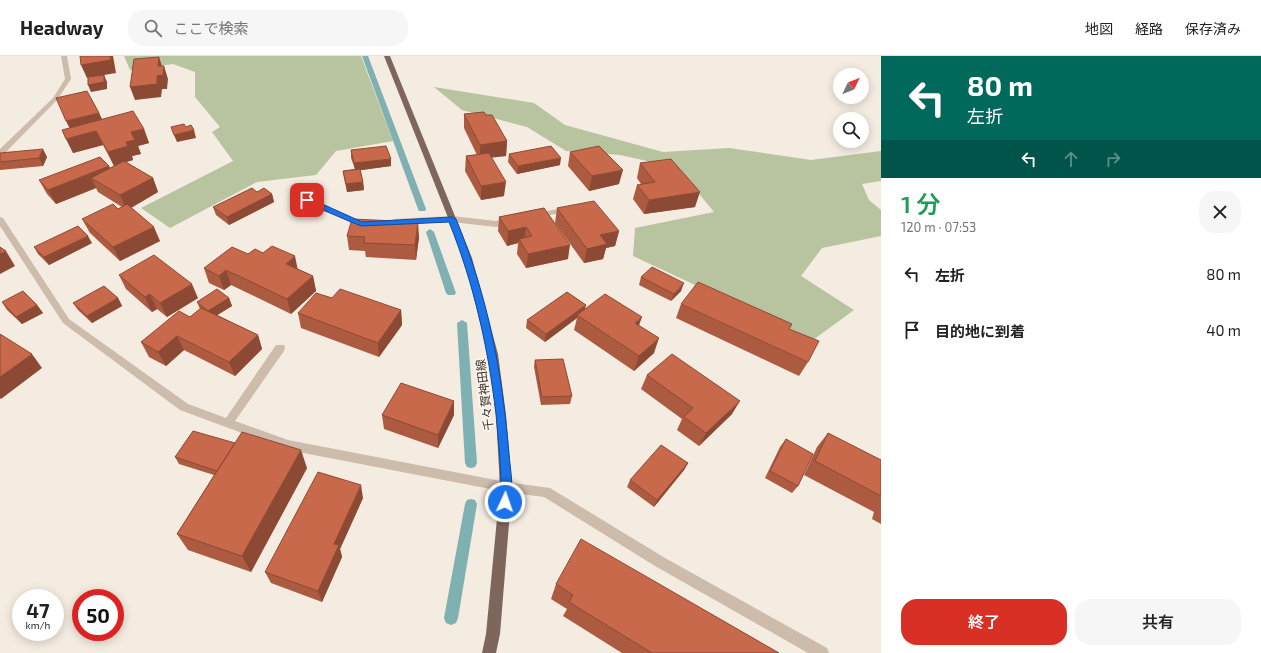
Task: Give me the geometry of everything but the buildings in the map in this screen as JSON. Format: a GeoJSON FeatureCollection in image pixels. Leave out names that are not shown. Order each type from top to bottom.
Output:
{"type":"FeatureCollection","features":[{"type":"Feature","properties":{"kind":"main road","name":"千々賀神田線"},"geometry":{"type":"LineString","coordinates":[[387,56],[468,258],[479,295],[493,354],[501,415],[506,487],[493,634],[489,653]]}},
{"type":"Feature","properties":{"kind":"street"},"geometry":{"type":"LineString","coordinates":[[0,153],[55,99],[68,79],[64,56]]}},
{"type":"Feature","properties":{"kind":"street"},"geometry":{"type":"LineString","coordinates":[[293,194],[361,224],[452,219],[496,224],[580,207]]}},
{"type":"Feature","properties":{"kind":"street"},"geometry":{"type":"LineString","coordinates":[[0,220],[66,321],[184,407],[288,445],[506,487],[546,492],[660,562],[822,653]]}},
{"type":"Feature","properties":{"kind":"street"},"geometry":{"type":"LineString","coordinates":[[228,423],[280,348]]}},
{"type":"Feature","properties":{"kind":"green space"},"geometry":{"type":"Polygon","coordinates":[[[124,56],[361,56],[393,141],[336,151],[316,175],[257,182],[170,228],[141,208],[233,161],[212,132],[220,127],[195,97],[195,72],[173,64],[130,70],[124,56]]]}},
{"type":"Feature","properties":{"kind":"green space"},"geometry":{"type":"Polygon","coordinates":[[[434,87],[534,103],[565,125],[663,152],[729,148],[811,160],[881,151],[881,181],[862,184],[869,200],[881,210],[881,236],[822,248],[801,276],[854,310],[813,340],[633,256],[635,228],[714,212],[678,168],[620,155],[566,151],[527,127],[462,110],[434,87]]]}},
{"type":"Feature","properties":{"kind":"waterway"},"geometry":{"type":"LineString","coordinates":[[365,56],[422,209]]}},
{"type":"Feature","properties":{"kind":"waterway"},"geometry":{"type":"LineString","coordinates":[[430,232],[451,293]]}},
{"type":"Feature","properties":{"kind":"waterway"},"geometry":{"type":"LineString","coordinates":[[462,323],[471,463]]}},
{"type":"Feature","properties":{"kind":"waterway"},"geometry":{"type":"LineString","coordinates":[[451,618],[471,504]]}},
{"type":"Feature","properties":{"kind":"route"},"geometry":{"type":"LineString","coordinates":[[307,200],[361,224],[452,219],[468,258],[481,303],[493,354],[501,415],[506,487],[505,502]]}}]}
